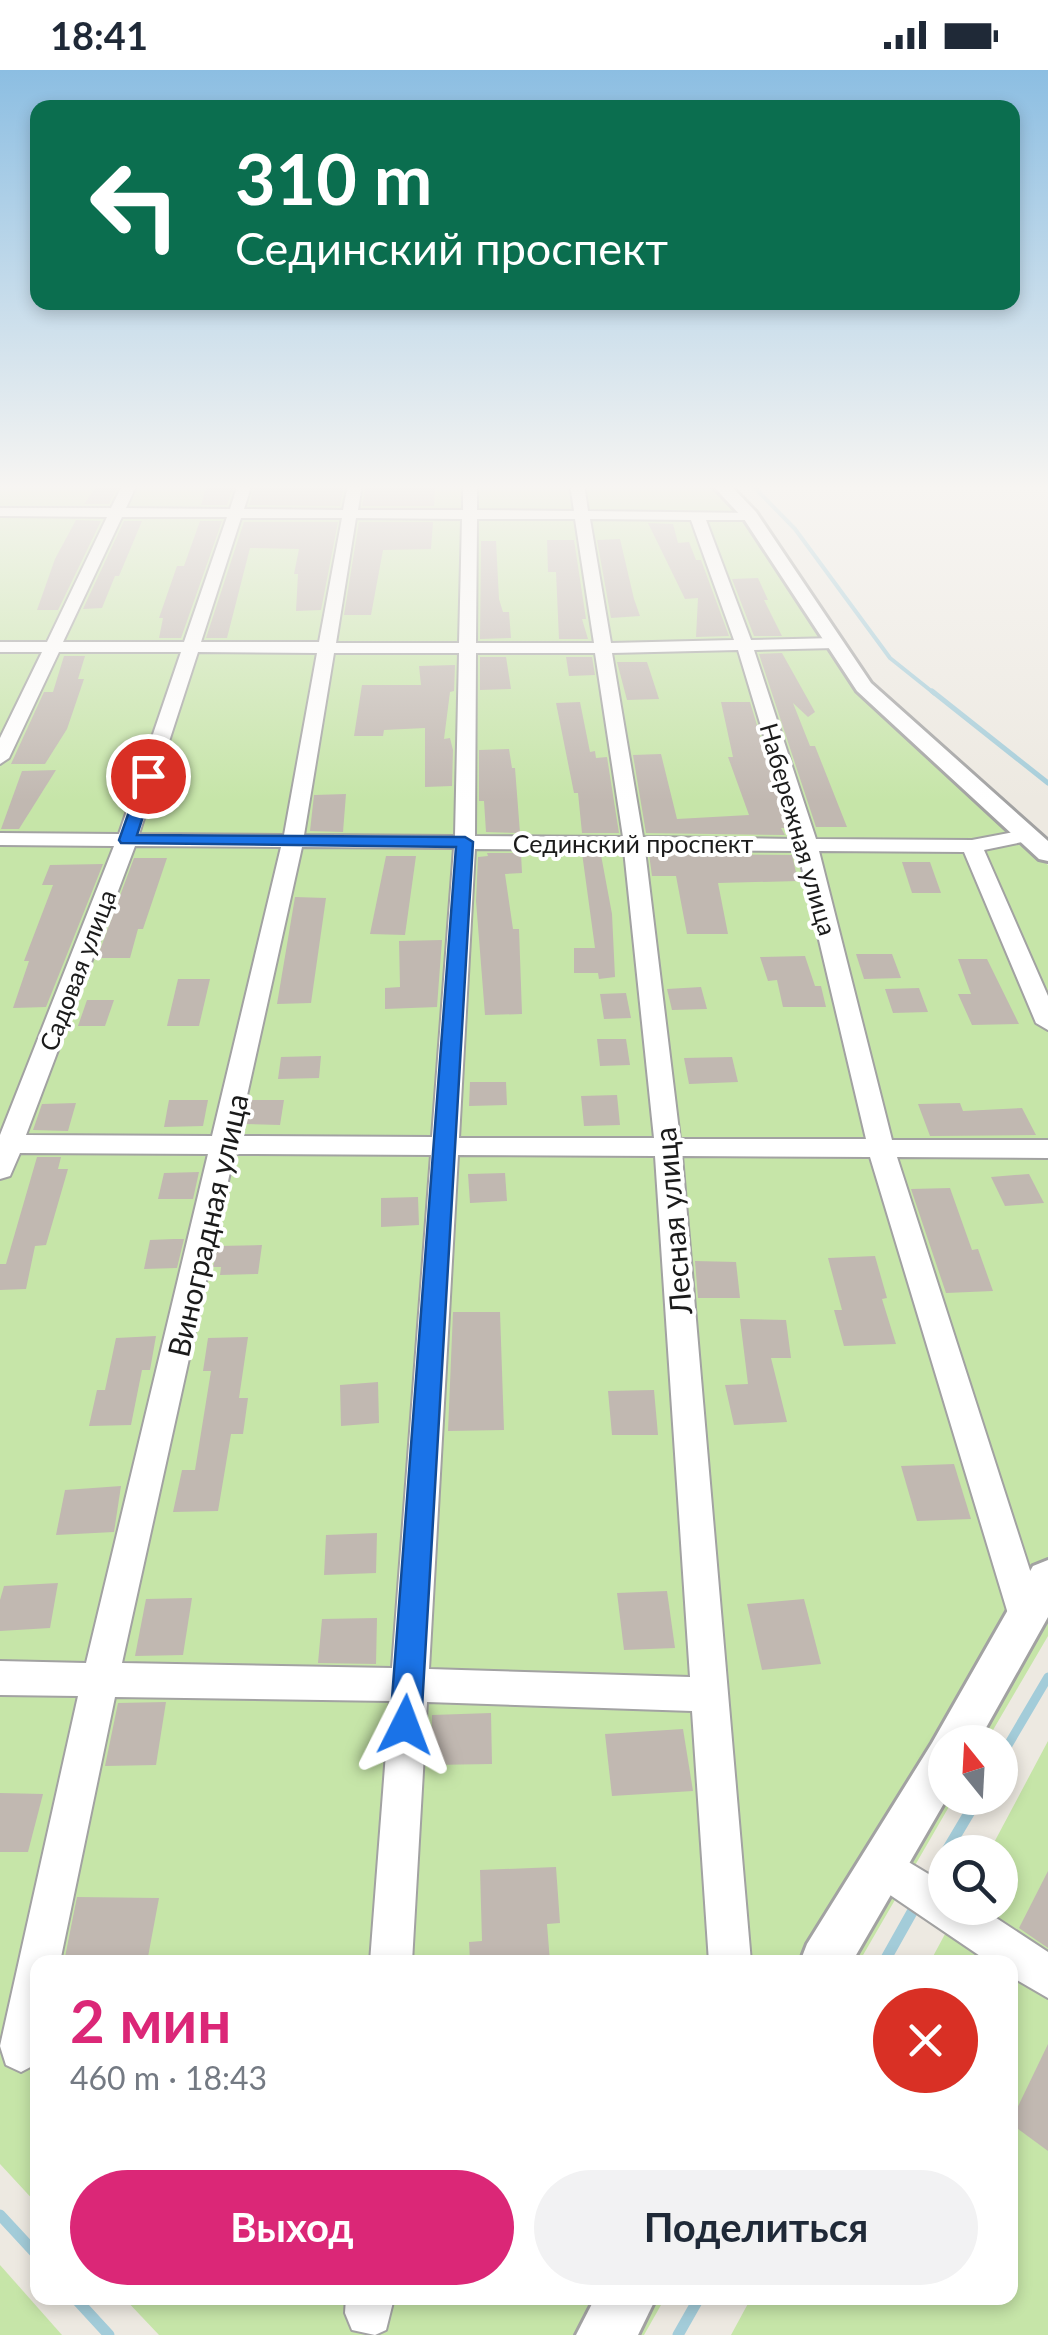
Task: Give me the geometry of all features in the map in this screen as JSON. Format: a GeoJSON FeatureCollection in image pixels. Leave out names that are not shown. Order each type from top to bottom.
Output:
{"type":"FeatureCollection","features":[{"type":"Feature","properties":{"kind":"street"},"geometry":{"type":"LineString","coordinates":[[0,758],[80,590]]}},
{"type":"Feature","properties":{"kind":"street","name":"Садовая улица"},"geometry":{"type":"LineString","coordinates":[[0,1170],[5,1144],[127,840],[210,590]]}},
{"type":"Feature","properties":{"kind":"street","name":"Виноградная улица"},"geometry":{"type":"LineString","coordinates":[[41,1955],[100,1680],[293,841],[337,590]]}},
{"type":"Feature","properties":{"kind":"street"},"geometry":{"type":"LineString","coordinates":[[391,1955],[465,842],[468,590]]}},
{"type":"Feature","properties":{"kind":"street","name":"Лесная улица"},"geometry":{"type":"LineString","coordinates":[[595,590],[634,843],[668,1147],[729,1955]]}},
{"type":"Feature","properties":{"kind":"street","name":"Набережная улица"},"geometry":{"type":"LineString","coordinates":[[724,590],[807,844],[881,1148],[1028,1617]]}},
{"type":"Feature","properties":{"kind":"street"},"geometry":{"type":"LineString","coordinates":[[799,590],[864,687],[1048,854]]}},
{"type":"Feature","properties":{"kind":"street"},"geometry":{"type":"LineString","coordinates":[[0,647],[605,648],[834,642]]}},
{"type":"Feature","properties":{"kind":"street","name":"Сединский проспект"},"geometry":{"type":"LineString","coordinates":[[0,839],[972,846],[1025,836]]}},
{"type":"Feature","properties":{"kind":"street"},"geometry":{"type":"LineString","coordinates":[[972,846],[1048,1023]]}},
{"type":"Feature","properties":{"kind":"street"},"geometry":{"type":"LineString","coordinates":[[5,1144],[1048,1149]]}},
{"type":"Feature","properties":{"kind":"street"},"geometry":{"type":"LineString","coordinates":[[964,1725],[1048,1578]]}},
{"type":"Feature","properties":{"kind":"street"},"geometry":{"type":"LineString","coordinates":[[0,1678],[408,1685],[708,1696]]}},
{"type":"Feature","properties":{"kind":"street"},"geometry":{"type":"LineString","coordinates":[[833,1955],[909,1884],[929,1815]]}},
{"type":"Feature","properties":{"kind":"street"},"geometry":{"type":"LineString","coordinates":[[909,1884],[1015,1955]]}},
{"type":"Feature","properties":{"kind":"street"},"geometry":{"type":"LineString","coordinates":[[1018,1957],[1048,1977]]}},
{"type":"Feature","properties":{"kind":"street"},"geometry":{"type":"LineString","coordinates":[[21,2050],[30,2009]]}},
{"type":"Feature","properties":{"kind":"street"},"geometry":{"type":"LineString","coordinates":[[606,2335],[624,2305]]}},
{"type":"Feature","properties":{"kind":"green space"},"geometry":{"type":"Polygon","coordinates":[[[0,590],[791,590],[855,692],[1048,865],[1048,1636],[996,1725],[928,1725],[928,1815],[944,1815],[933,1835],[928,1835],[928,1843],[863,1955],[30,1955],[30,2196],[0,2164],[0,590]]]}},
{"type":"Feature","properties":{"kind":"green space"},"geometry":{"type":"Polygon","coordinates":[[[1048,1741],[1048,2335],[731,2335],[747,2305],[1018,2305],[1018,1955],[934,1955],[950,1925],[1018,1925],[1018,1835],[998,1835],[1009,1815],[1018,1815],[1018,1797],[1048,1741]]]}},
{"type":"Feature","properties":{"kind":"green space"},"geometry":{"type":"Polygon","coordinates":[[[0,2265],[30,2299],[30,2305],[35,2305],[62,2335],[0,2335],[0,2265]]]}},
{"type":"Feature","properties":{"kind":"green space"},"geometry":{"type":"Polygon","coordinates":[[[131,2305],[661,2305],[644,2335],[159,2335],[131,2305]]]}},
{"type":"Feature","properties":{"kind":"building"},"geometry":{"type":"Polygon","coordinates":[[[44,590],[68,590],[58,610],[37,610],[44,590]]]}},
{"type":"Feature","properties":{"kind":"building"},"geometry":{"type":"Polygon","coordinates":[[[92,590],[109,590],[102,608],[83,609],[92,590]]]}},
{"type":"Feature","properties":{"kind":"building"},"geometry":{"type":"Polygon","coordinates":[[[169,590],[198,590],[181,638],[159,638],[163,618],[159,618],[169,590]]]}},
{"type":"Feature","properties":{"kind":"building"},"geometry":{"type":"Polygon","coordinates":[[[222,590],[239,590],[227,638],[206,638],[222,590]]]}},
{"type":"Feature","properties":{"kind":"building"},"geometry":{"type":"Polygon","coordinates":[[[297,590],[325,590],[321,610],[296,611],[297,590]]]}},
{"type":"Feature","properties":{"kind":"building"},"geometry":{"type":"Polygon","coordinates":[[[348,590],[376,590],[371,615],[344,615],[348,590]]]}},
{"type":"Feature","properties":{"kind":"building"},"geometry":{"type":"Polygon","coordinates":[[[481,590],[499,590],[503,612],[509,612],[511,638],[480,639],[481,590]]]}},
{"type":"Feature","properties":{"kind":"building"},"geometry":{"type":"Polygon","coordinates":[[[557,590],[582,590],[586,619],[582,619],[588,639],[559,639],[557,590]]]}},
{"type":"Feature","properties":{"kind":"building"},"geometry":{"type":"Polygon","coordinates":[[[606,590],[632,590],[640,616],[611,618],[606,590]]]}},
{"type":"Feature","properties":{"kind":"building"},"geometry":{"type":"Polygon","coordinates":[[[680,590],[712,590],[729,636],[696,637],[698,598],[685,599],[680,590]]]}},
{"type":"Feature","properties":{"kind":"building"},"geometry":{"type":"Polygon","coordinates":[[[736,590],[763,590],[768,600],[764,600],[782,636],[754,636],[736,590]]]}},
{"type":"Feature","properties":{"kind":"building"},"geometry":{"type":"Polygon","coordinates":[[[782,653],[815,712],[808,717],[793,703],[810,746],[815,746],[847,827],[816,827],[759,654],[782,653]]]}},
{"type":"Feature","properties":{"kind":"building"},"geometry":{"type":"Polygon","coordinates":[[[64,656],[85,656],[78,679],[84,679],[67,729],[45,764],[11,764],[44,692],[53,692],[64,656]]]}},
{"type":"Feature","properties":{"kind":"building"},"geometry":{"type":"Polygon","coordinates":[[[480,657],[506,657],[511,689],[480,690],[480,657]]]}},
{"type":"Feature","properties":{"kind":"building"},"geometry":{"type":"Polygon","coordinates":[[[566,657],[592,657],[595,675],[569,676],[566,657]]]}},
{"type":"Feature","properties":{"kind":"building"},"geometry":{"type":"Polygon","coordinates":[[[617,662],[647,662],[659,699],[627,700],[617,662]]]}},
{"type":"Feature","properties":{"kind":"building"},"geometry":{"type":"Polygon","coordinates":[[[455,665],[444,739],[450,738],[453,750],[452,786],[425,787],[425,728],[384,730],[383,736],[354,736],[362,685],[421,685],[419,666],[455,665]]]}},
{"type":"Feature","properties":{"kind":"building"},"geometry":{"type":"Polygon","coordinates":[[[580,702],[590,752],[595,751],[596,758],[607,757],[619,833],[582,833],[578,793],[574,793],[556,703],[580,702]]]}},
{"type":"Feature","properties":{"kind":"building"},"geometry":{"type":"Polygon","coordinates":[[[721,702],[750,702],[788,828],[781,828],[785,835],[646,833],[633,755],[661,754],[677,819],[749,815],[728,757],[733,757],[721,702]]]}},
{"type":"Feature","properties":{"kind":"building"},"geometry":{"type":"Polygon","coordinates":[[[509,749],[515,768],[520,833],[486,832],[484,801],[479,801],[479,750],[509,749]]]}},
{"type":"Feature","properties":{"kind":"building"},"geometry":{"type":"Polygon","coordinates":[[[56,770],[19,829],[1,829],[22,771],[56,770]]]}},
{"type":"Feature","properties":{"kind":"building"},"geometry":{"type":"Polygon","coordinates":[[[346,794],[343,832],[310,831],[314,795],[346,794]]]}},
{"type":"Feature","properties":{"kind":"building"},"geometry":{"type":"Polygon","coordinates":[[[487,853],[521,853],[522,873],[505,874],[513,929],[519,929],[522,1014],[485,1015],[476,901],[478,857],[488,856],[487,853]]]}},
{"type":"Feature","properties":{"kind":"building"},"geometry":{"type":"Polygon","coordinates":[[[582,853],[607,854],[601,855],[612,914],[615,977],[599,979],[598,973],[574,973],[574,948],[595,948],[582,853]]]}},
{"type":"Feature","properties":{"kind":"building"},"geometry":{"type":"Polygon","coordinates":[[[649,854],[792,855],[798,881],[718,883],[728,934],[687,934],[676,876],[652,876],[649,854]]]}},
{"type":"Feature","properties":{"kind":"building"},"geometry":{"type":"Polygon","coordinates":[[[386,856],[416,856],[405,935],[370,934],[386,856]]]}},
{"type":"Feature","properties":{"kind":"building"},"geometry":{"type":"Polygon","coordinates":[[[134,858],[167,858],[143,929],[138,929],[130,958],[97,958],[134,858]]]}},
{"type":"Feature","properties":{"kind":"building"},"geometry":{"type":"Polygon","coordinates":[[[902,862],[930,862],[941,893],[912,893],[902,862]]]}},
{"type":"Feature","properties":{"kind":"building"},"geometry":{"type":"Polygon","coordinates":[[[103,864],[46,1007],[13,1008],[29,961],[24,961],[53,885],[42,885],[50,865],[103,864]]]}},
{"type":"Feature","properties":{"kind":"building"},"geometry":{"type":"Polygon","coordinates":[[[295,897],[326,898],[311,1003],[277,1004],[295,897]]]}},
{"type":"Feature","properties":{"kind":"building"},"geometry":{"type":"Polygon","coordinates":[[[442,940],[437,1007],[385,1009],[385,988],[400,987],[399,941],[442,940]]]}},
{"type":"Feature","properties":{"kind":"building"},"geometry":{"type":"Polygon","coordinates":[[[856,954],[892,954],[901,978],[864,979],[856,954]]]}},
{"type":"Feature","properties":{"kind":"building"},"geometry":{"type":"Polygon","coordinates":[[[805,956],[815,986],[821,986],[826,1007],[783,1007],[777,980],[768,981],[760,957],[805,956]]]}},
{"type":"Feature","properties":{"kind":"building"},"geometry":{"type":"Polygon","coordinates":[[[958,959],[987,959],[1019,1024],[972,1025],[958,994],[971,994],[958,959]]]}},
{"type":"Feature","properties":{"kind":"building"},"geometry":{"type":"Polygon","coordinates":[[[178,979],[210,979],[199,1026],[167,1026],[178,979]]]}},
{"type":"Feature","properties":{"kind":"building"},"geometry":{"type":"Polygon","coordinates":[[[701,987],[707,1009],[672,1010],[667,989],[701,987]]]}},
{"type":"Feature","properties":{"kind":"building"},"geometry":{"type":"Polygon","coordinates":[[[919,988],[928,1012],[893,1013],[885,989],[919,988]]]}},
{"type":"Feature","properties":{"kind":"building"},"geometry":{"type":"Polygon","coordinates":[[[626,993],[631,1018],[604,1019],[600,994],[626,993]]]}},
{"type":"Feature","properties":{"kind":"building"},"geometry":{"type":"Polygon","coordinates":[[[87,1000],[114,1000],[105,1026],[78,1026],[87,1000]]]}},
{"type":"Feature","properties":{"kind":"building"},"geometry":{"type":"Polygon","coordinates":[[[597,1039],[626,1039],[630,1065],[600,1066],[597,1039]]]}},
{"type":"Feature","properties":{"kind":"building"},"geometry":{"type":"Polygon","coordinates":[[[321,1056],[319,1078],[278,1079],[281,1057],[321,1056]]]}},
{"type":"Feature","properties":{"kind":"building"},"geometry":{"type":"Polygon","coordinates":[[[732,1057],[738,1082],[689,1084],[684,1058],[732,1057]]]}},
{"type":"Feature","properties":{"kind":"building"},"geometry":{"type":"Polygon","coordinates":[[[470,1082],[506,1082],[507,1105],[469,1106],[470,1082]]]}},
{"type":"Feature","properties":{"kind":"building"},"geometry":{"type":"Polygon","coordinates":[[[617,1095],[620,1125],[584,1126],[581,1096],[617,1095]]]}},
{"type":"Feature","properties":{"kind":"building"},"geometry":{"type":"Polygon","coordinates":[[[169,1100],[208,1100],[203,1126],[164,1127],[169,1100]]]}},
{"type":"Feature","properties":{"kind":"building"},"geometry":{"type":"Polygon","coordinates":[[[251,1100],[284,1100],[280,1125],[245,1124],[251,1100]]]}},
{"type":"Feature","properties":{"kind":"building"},"geometry":{"type":"Polygon","coordinates":[[[76,1103],[68,1131],[33,1130],[42,1104],[76,1103]]]}},
{"type":"Feature","properties":{"kind":"building"},"geometry":{"type":"Polygon","coordinates":[[[960,1103],[963,1111],[1022,1108],[1036,1135],[930,1136],[918,1104],[960,1103]]]}},
{"type":"Feature","properties":{"kind":"building"},"geometry":{"type":"Polygon","coordinates":[[[37,1157],[61,1157],[58,1169],[68,1169],[46,1245],[35,1246],[26,1289],[0,1290],[0,1264],[6,1264],[37,1157]]]}},
{"type":"Feature","properties":{"kind":"building"},"geometry":{"type":"Polygon","coordinates":[[[199,1172],[193,1199],[158,1199],[164,1173],[199,1172]]]}},
{"type":"Feature","properties":{"kind":"building"},"geometry":{"type":"Polygon","coordinates":[[[505,1173],[507,1201],[470,1203],[468,1174],[505,1173]]]}},
{"type":"Feature","properties":{"kind":"building"},"geometry":{"type":"Polygon","coordinates":[[[1029,1174],[1044,1203],[1005,1206],[991,1177],[1029,1174]]]}},
{"type":"Feature","properties":{"kind":"building"},"geometry":{"type":"Polygon","coordinates":[[[950,1188],[972,1250],[978,1249],[993,1291],[946,1293],[911,1189],[950,1188]]]}},
{"type":"Feature","properties":{"kind":"building"},"geometry":{"type":"Polygon","coordinates":[[[418,1197],[419,1225],[381,1227],[381,1198],[418,1197]]]}},
{"type":"Feature","properties":{"kind":"building"},"geometry":{"type":"Polygon","coordinates":[[[184,1239],[177,1268],[144,1269],[150,1240],[184,1239]]]}},
{"type":"Feature","properties":{"kind":"building"},"geometry":{"type":"Polygon","coordinates":[[[262,1245],[258,1274],[220,1275],[221,1267],[213,1267],[218,1246],[262,1245]]]}},
{"type":"Feature","properties":{"kind":"building"},"geometry":{"type":"Polygon","coordinates":[[[875,1256],[887,1298],[882,1299],[896,1344],[844,1346],[834,1310],[842,1310],[828,1258],[875,1256]]]}},
{"type":"Feature","properties":{"kind":"building"},"geometry":{"type":"Polygon","coordinates":[[[695,1261],[736,1262],[740,1298],[698,1298],[695,1261]]]}},
{"type":"Feature","properties":{"kind":"building"},"geometry":{"type":"Polygon","coordinates":[[[453,1312],[500,1312],[504,1430],[448,1431],[453,1312]]]}},
{"type":"Feature","properties":{"kind":"building"},"geometry":{"type":"Polygon","coordinates":[[[740,1319],[786,1320],[791,1358],[771,1358],[787,1422],[734,1425],[725,1385],[748,1384],[740,1319]]]}},
{"type":"Feature","properties":{"kind":"building"},"geometry":{"type":"Polygon","coordinates":[[[156,1336],[150,1370],[142,1370],[131,1425],[89,1426],[97,1390],[105,1390],[116,1338],[156,1336]]]}},
{"type":"Feature","properties":{"kind":"building"},"geometry":{"type":"Polygon","coordinates":[[[248,1337],[239,1398],[248,1398],[243,1434],[231,1434],[218,1511],[173,1512],[182,1470],[195,1470],[211,1371],[203,1371],[208,1338],[248,1337]]]}},
{"type":"Feature","properties":{"kind":"building"},"geometry":{"type":"Polygon","coordinates":[[[378,1382],[379,1423],[341,1426],[340,1385],[378,1382]]]}},
{"type":"Feature","properties":{"kind":"building"},"geometry":{"type":"Polygon","coordinates":[[[654,1390],[658,1435],[612,1435],[608,1391],[654,1390]]]}},
{"type":"Feature","properties":{"kind":"building"},"geometry":{"type":"Polygon","coordinates":[[[954,1464],[971,1519],[917,1521],[901,1466],[954,1464]]]}},
{"type":"Feature","properties":{"kind":"building"},"geometry":{"type":"Polygon","coordinates":[[[121,1486],[114,1532],[56,1535],[65,1490],[121,1486]]]}},
{"type":"Feature","properties":{"kind":"building"},"geometry":{"type":"Polygon","coordinates":[[[377,1533],[376,1573],[324,1575],[326,1535],[377,1533]]]}},
{"type":"Feature","properties":{"kind":"building"},"geometry":{"type":"Polygon","coordinates":[[[58,1583],[50,1628],[0,1631],[4,1586],[58,1583]]]}},
{"type":"Feature","properties":{"kind":"building"},"geometry":{"type":"Polygon","coordinates":[[[667,1591],[675,1648],[624,1650],[617,1593],[667,1591]]]}},
{"type":"Feature","properties":{"kind":"building"},"geometry":{"type":"Polygon","coordinates":[[[192,1598],[183,1655],[135,1656],[146,1599],[192,1598]]]}},
{"type":"Feature","properties":{"kind":"building"},"geometry":{"type":"Polygon","coordinates":[[[804,1599],[821,1664],[762,1670],[747,1604],[804,1599]]]}},
{"type":"Feature","properties":{"kind":"building"},"geometry":{"type":"Polygon","coordinates":[[[377,1618],[376,1664],[318,1663],[322,1619],[377,1618]]]}},
{"type":"Feature","properties":{"kind":"building"},"geometry":{"type":"Polygon","coordinates":[[[166,1702],[156,1765],[105,1766],[118,1703],[166,1702]]]}},
{"type":"Feature","properties":{"kind":"building"},"geometry":{"type":"Polygon","coordinates":[[[491,1713],[492,1764],[431,1765],[432,1715],[491,1713]]]}},
{"type":"Feature","properties":{"kind":"building"},"geometry":{"type":"Polygon","coordinates":[[[683,1729],[693,1791],[612,1796],[605,1734],[683,1729]]]}},
{"type":"Feature","properties":{"kind":"building"},"geometry":{"type":"Polygon","coordinates":[[[0,1793],[43,1794],[28,1852],[0,1852],[0,1793]]]}},
{"type":"Feature","properties":{"kind":"building"},"geometry":{"type":"Polygon","coordinates":[[[556,1867],[560,1923],[547,1924],[549,1955],[470,1955],[469,1942],[482,1941],[480,1870],[556,1867]]]}},
{"type":"Feature","properties":{"kind":"building"},"geometry":{"type":"Polygon","coordinates":[[[1048,1871],[1048,1948],[1019,1928],[1048,1871]]]}},
{"type":"Feature","properties":{"kind":"building"},"geometry":{"type":"Polygon","coordinates":[[[77,1897],[159,1898],[148,1955],[65,1955],[77,1897]]]}},
{"type":"Feature","properties":{"kind":"building"},"geometry":{"type":"Polygon","coordinates":[[[1048,2044],[1048,2151],[1018,2129],[1018,2106],[1048,2044]]]}},
{"type":"Feature","properties":{"kind":"waterway"},"geometry":{"type":"LineString","coordinates":[[840,590],[890,658],[935,694]]}},
{"type":"Feature","properties":{"kind":"waterway"},"geometry":{"type":"LineString","coordinates":[[932,691],[1048,783]]}},
{"type":"Feature","properties":{"kind":"waterway"},"geometry":{"type":"LineString","coordinates":[[1018,1728],[1048,1677]]}},
{"type":"Feature","properties":{"kind":"waterway"},"geometry":{"type":"LineString","coordinates":[[956,1835],[968,1815]]}},
{"type":"Feature","properties":{"kind":"waterway"},"geometry":{"type":"LineString","coordinates":[[888,1955],[916,1905]]}},
{"type":"Feature","properties":{"kind":"waterway"},"geometry":{"type":"LineString","coordinates":[[0,2215],[30,2247]]}},
{"type":"Feature","properties":{"kind":"waterway"},"geometry":{"type":"LineString","coordinates":[[81,2305],[109,2335]]}},
{"type":"Feature","properties":{"kind":"waterway"},"geometry":{"type":"LineString","coordinates":[[678,2335],[695,2305]]}},
{"type":"Feature","properties":{"kind":"route"},"geometry":{"type":"LineString","coordinates":[[148,776],[127,840],[465,842],[405,1725]]}}]}
